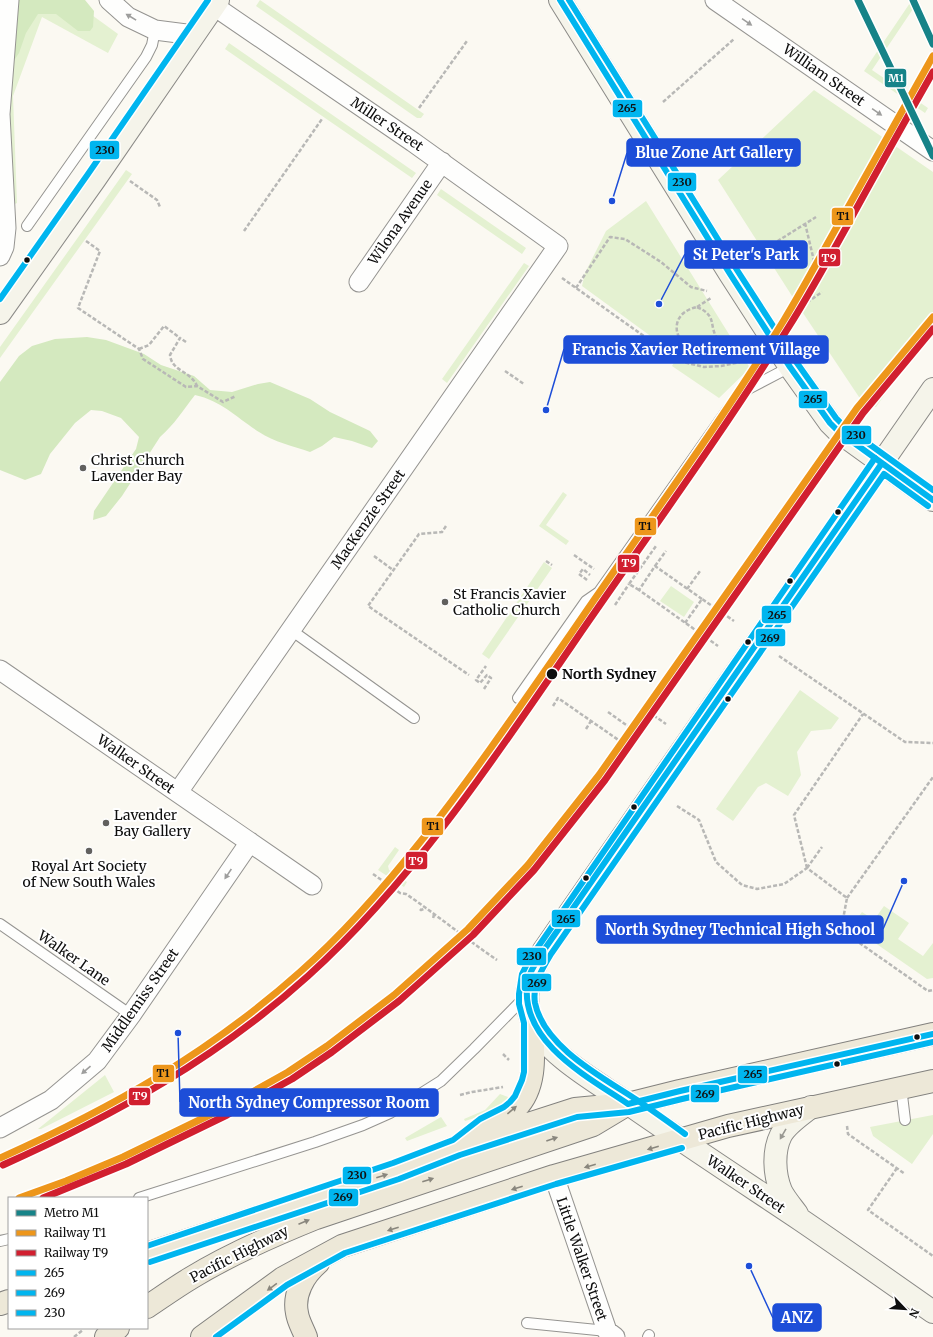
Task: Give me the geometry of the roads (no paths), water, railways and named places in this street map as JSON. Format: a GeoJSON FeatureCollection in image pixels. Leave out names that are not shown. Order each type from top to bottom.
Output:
{"type":"FeatureCollection","features":[{"type":"Feature","properties":{"kind":"main road"},"geometry":{"type":"LineString","coordinates":[[457,1147],[484,1126],[508,1114],[516,1108],[522,1100],[530,1083],[532,1073],[532,1022]]}},
{"type":"Feature","properties":{"kind":"main road","name":"Pacific Highway"},"geometry":{"type":"LineString","coordinates":[[148,1254],[396,1171],[457,1147],[575,1109],[628,1104],[680,1090],[933,1034]]}},
{"type":"Feature","properties":{"kind":"main road","name":"Pacific Highway"},"geometry":{"type":"LineString","coordinates":[[202,1337],[283,1278],[342,1246],[554,1176],[728,1126],[933,1081]]}},
{"type":"Feature","properties":{"kind":"main road","name":"Pacific Highway"},"geometry":{"type":"LineString","coordinates":[[148,1306],[191,1278],[240,1251],[274,1235],[316,1218],[593,1125],[628,1104]]}},
{"type":"Feature","properties":{"kind":"main road"},"geometry":{"type":"LineString","coordinates":[[306,1337],[297,1313],[296,1299],[298,1289],[306,1276],[316,1265],[326,1256],[342,1246]]}},
{"type":"Feature","properties":{"kind":"main road"},"geometry":{"type":"LineString","coordinates":[[106,1337],[117,1329]]}},
{"type":"Feature","properties":{"kind":"street"},"geometry":{"type":"LineString","coordinates":[[0,256],[4,247],[6,228],[0,114],[9,0]]}},
{"type":"Feature","properties":{"kind":"street"},"geometry":{"type":"LineString","coordinates":[[109,0],[128,17],[155,30],[194,35]]}},
{"type":"Feature","properties":{"kind":"street"},"geometry":{"type":"LineString","coordinates":[[560,0],[790,367],[830,423],[839,432],[933,500]]}},
{"type":"Feature","properties":{"kind":"street","name":"William Street"},"geometry":{"type":"LineString","coordinates":[[715,0],[933,151]]}},
{"type":"Feature","properties":{"kind":"street"},"geometry":{"type":"LineString","coordinates":[[0,313],[96,179],[216,3]]}},
{"type":"Feature","properties":{"kind":"street","name":"Miller Street"},"geometry":{"type":"LineString","coordinates":[[216,3],[442,162],[558,246]]}},
{"type":"Feature","properties":{"kind":"street","name":"Wilona Avenue"},"geometry":{"type":"LineString","coordinates":[[359,282],[442,162]]}},
{"type":"Feature","properties":{"kind":"street","name":"MacKenzie Street"},"geometry":{"type":"LineString","coordinates":[[178,792],[558,246]]}},
{"type":"Feature","properties":{"kind":"street","name":"Walker Street"},"geometry":{"type":"LineString","coordinates":[[933,389],[544,950],[530,976],[527,995],[527,1003],[532,1022],[541,1036],[560,1056],[680,1140],[803,1222],[933,1312]]}},
{"type":"Feature","properties":{"kind":"street","name":"Walker Street"},"geometry":{"type":"LineString","coordinates":[[0,670],[312,885]]}},
{"type":"Feature","properties":{"kind":"street","name":"Middlemiss Street"},"geometry":{"type":"LineString","coordinates":[[0,1128],[51,1100],[97,1061],[131,1015],[250,842]]}},
{"type":"Feature","properties":{"kind":"street"},"geometry":{"type":"LineString","coordinates":[[803,1222],[782,1191],[776,1174],[776,1155],[781,1135],[791,1123],[811,1107]]}},
{"type":"Feature","properties":{"kind":"street","name":"Little Walker Street"},"geometry":{"type":"LineString","coordinates":[[554,1176],[611,1334]]}},
{"type":"Feature","properties":{"kind":"lane"},"geometry":{"type":"LineString","coordinates":[[27,226],[146,58],[152,45],[155,30]]}},
{"type":"Feature","properties":{"kind":"lane"},"geometry":{"type":"LineString","coordinates":[[518,698],[586,601],[599,592],[728,409],[748,389],[790,367]]}},
{"type":"Feature","properties":{"kind":"lane"},"geometry":{"type":"LineString","coordinates":[[290,630],[414,718]]}},
{"type":"Feature","properties":{"kind":"lane","name":"Walker Lane"},"geometry":{"type":"LineString","coordinates":[[0,924],[131,1015]]}},
{"type":"Feature","properties":{"kind":"lane"},"geometry":{"type":"LineString","coordinates":[[142,1197],[278,1154],[363,1125],[390,1113],[414,1099],[441,1080],[527,995]]}},
{"type":"Feature","properties":{"kind":"lane"},"geometry":{"type":"LineString","coordinates":[[901,1088],[905,1120]]}},
{"type":"Feature","properties":{"kind":"lane"},"geometry":{"type":"LineString","coordinates":[[526,1323],[611,1334]]}},
{"type":"Feature","properties":{"kind":"metro line","name":"M1"},"geometry":{"type":"LineString","coordinates":[[858,0],[933,156]]}},
{"type":"Feature","properties":{"kind":"metro line","name":"M1"},"geometry":{"type":"LineString","coordinates":[[913,0],[933,44]]}},
{"type":"Feature","properties":{"kind":"rail line","name":"T1"},"geometry":{"type":"LineString","coordinates":[[0,1158],[120,1099],[158,1077],[230,1029],[300,972],[334,940],[366,907],[396,872],[463,786],[500,735],[680,477],[759,360],[792,306],[933,56]]}},
{"type":"Feature","properties":{"kind":"rail line","name":"T9"},"geometry":{"type":"LineString","coordinates":[[3,1165],[85,1126],[124,1105],[163,1083],[237,1034],[308,976],[383,900],[452,815],[516,727],[763,368],[811,290],[933,72]]}},
{"type":"Feature","properties":{"kind":"rail line","name":"T1"},"geometry":{"type":"LineString","coordinates":[[22,1197],[66,1181],[123,1157],[224,1108],[288,1072],[327,1046],[394,995],[468,929],[528,865],[599,775],[857,408],[933,317]]}},
{"type":"Feature","properties":{"kind":"rail line","name":"T9"},"geometry":{"type":"LineString","coordinates":[[45,1197],[126,1164],[227,1115],[292,1079],[332,1052],[399,1001],[473,935],[534,870],[605,780],[863,413],[933,329]]}},
{"type":"Feature","properties":{"kind":"place","name":"Blue Zone Art Gallery"},"geometry":{"type":"Point","coordinates":[612,201]}},
{"type":"Feature","properties":{"kind":"place","name":"St Peter's Park"},"geometry":{"type":"Point","coordinates":[659,304]}},
{"type":"Feature","properties":{"kind":"place","name":"Francis Xavier Retirement Village"},"geometry":{"type":"Point","coordinates":[546,410]}},
{"type":"Feature","properties":{"kind":"place","name":"Christ Church Lavender Bay"},"geometry":{"type":"Point","coordinates":[83,468]}},
{"type":"Feature","properties":{"kind":"place","name":"St Francis Xavier Catholic Church"},"geometry":{"type":"Point","coordinates":[445,602]}},
{"type":"Feature","properties":{"kind":"place","name":"North Sydney"},"geometry":{"type":"Point","coordinates":[552,674]}},
{"type":"Feature","properties":{"kind":"place","name":"Lavender Bay Gallery"},"geometry":{"type":"Point","coordinates":[106,823]}},
{"type":"Feature","properties":{"kind":"place","name":"Royal Art Society of New South Wales"},"geometry":{"type":"Point","coordinates":[89,851]}},
{"type":"Feature","properties":{"kind":"place","name":"North Sydney Technical High School"},"geometry":{"type":"Point","coordinates":[904,881]}},
{"type":"Feature","properties":{"kind":"place","name":"North Sydney Compressor Room"},"geometry":{"type":"Point","coordinates":[178,1033]}},
{"type":"Feature","properties":{"kind":"place","name":"ANZ"},"geometry":{"type":"Point","coordinates":[749,1266]}}]}
